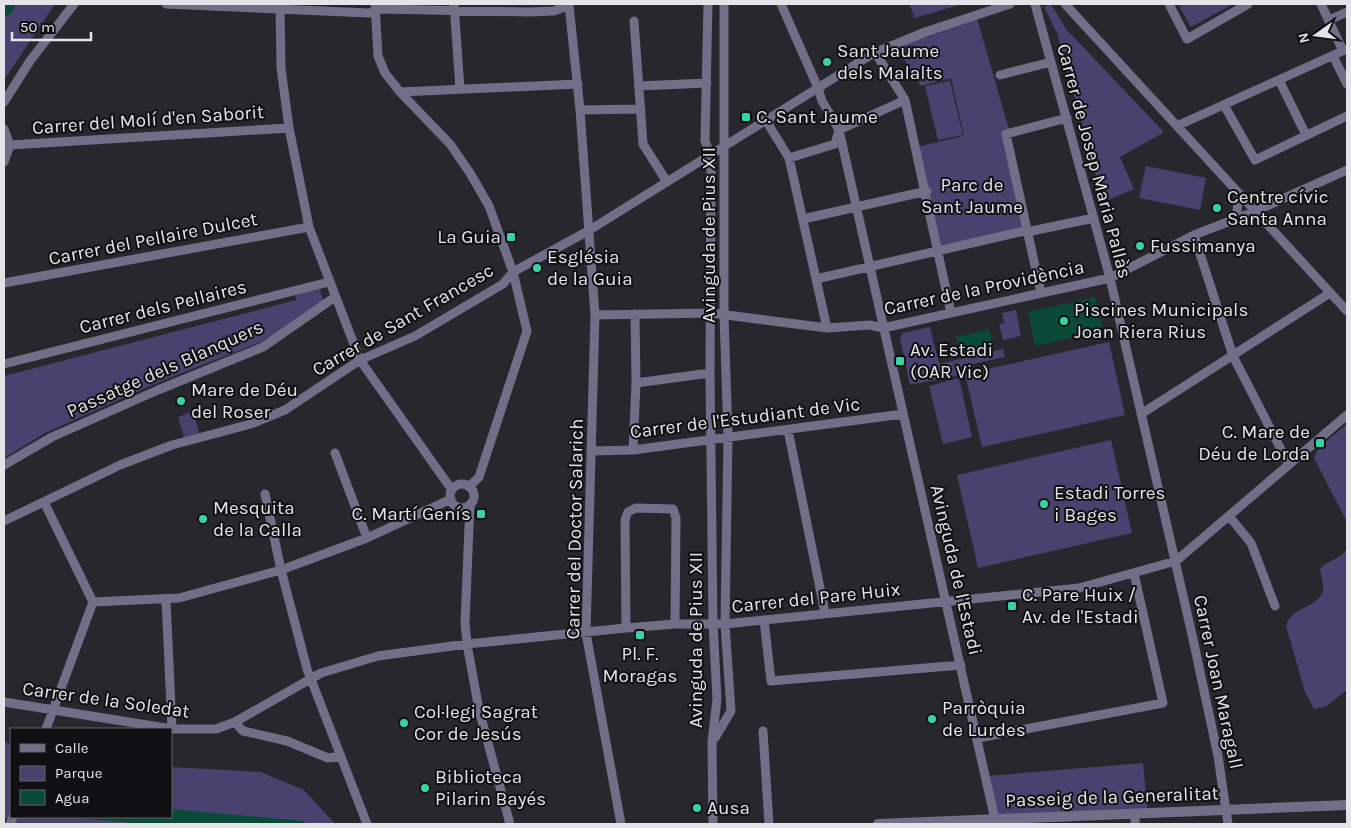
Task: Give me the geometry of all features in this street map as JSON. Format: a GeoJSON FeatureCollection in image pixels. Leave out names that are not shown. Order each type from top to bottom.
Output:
{"type":"FeatureCollection","features":[{"type":"Feature","properties":{"kind":"street"},"geometry":{"type":"LineString","coordinates":[[4,102],[30,61],[74,4]]}},
{"type":"Feature","properties":{"kind":"street"},"geometry":{"type":"LineString","coordinates":[[166,4],[280,7],[369,13],[375,7],[528,8],[554,10],[569,4]]}},
{"type":"Feature","properties":{"kind":"street","name":"Carrer del Doctor Salarich"},"geometry":{"type":"LineString","coordinates":[[569,4],[578,84],[596,315],[586,633],[621,824]]}},
{"type":"Feature","properties":{"kind":"street","name":"Avinguda de Pius XII"},"geometry":{"type":"LineString","coordinates":[[708,4],[706,141],[710,154],[710,373],[717,699],[712,742]]}},
{"type":"Feature","properties":{"kind":"street","name":"Avinguda de Pius XII"},"geometry":{"type":"LineString","coordinates":[[712,742],[731,711],[725,624],[728,436],[724,315],[724,4]]}},
{"type":"Feature","properties":{"kind":"street","name":"Avinguda de l'Estadi"},"geometry":{"type":"LineString","coordinates":[[781,4],[822,101],[839,130],[996,822]]}},
{"type":"Feature","properties":{"kind":"street","name":"Carrer de Sant Francesc"},"geometry":{"type":"LineString","coordinates":[[4,521],[120,465],[172,444],[251,424],[285,410],[360,360],[415,336],[503,284],[513,272],[588,231],[765,119],[818,88],[873,51],[1010,4]]}},
{"type":"Feature","properties":{"kind":"street","name":"Carrer de Josep Maria Pallàs"},"geometry":{"type":"LineString","coordinates":[[1035,4],[1110,278],[1176,561]]}},
{"type":"Feature","properties":{"kind":"street"},"geometry":{"type":"LineString","coordinates":[[1065,4],[1179,126],[1347,312]]}},
{"type":"Feature","properties":{"kind":"street"},"geometry":{"type":"LineString","coordinates":[[1169,4],[1187,39],[1248,4]]}},
{"type":"Feature","properties":{"kind":"street"},"geometry":{"type":"LineString","coordinates":[[1179,126],[1345,50],[1321,4]]}},
{"type":"Feature","properties":{"kind":"street"},"geometry":{"type":"LineString","coordinates":[[280,7],[281,68],[289,128],[309,227],[329,282],[360,360],[459,507],[470,504]]}},
{"type":"Feature","properties":{"kind":"street"},"geometry":{"type":"LineString","coordinates":[[375,7],[378,56],[385,73],[400,92],[450,144],[489,206],[513,272],[527,331],[479,477],[469,487]]}},
{"type":"Feature","properties":{"kind":"street"},"geometry":{"type":"LineString","coordinates":[[453,7],[460,90]]}},
{"type":"Feature","properties":{"kind":"street"},"geometry":{"type":"LineString","coordinates":[[1329,20],[1347,12]]}},
{"type":"Feature","properties":{"kind":"street"},"geometry":{"type":"LineString","coordinates":[[634,21],[643,144],[667,182]]}},
{"type":"Feature","properties":{"kind":"street"},"geometry":{"type":"LineString","coordinates":[[873,51],[906,100],[926,191],[926,204],[951,313]]}},
{"type":"Feature","properties":{"kind":"street"},"geometry":{"type":"LineString","coordinates":[[1332,56],[1347,84]]}},
{"type":"Feature","properties":{"kind":"street"},"geometry":{"type":"LineString","coordinates":[[1000,75],[1051,62]]}},
{"type":"Feature","properties":{"kind":"street"},"geometry":{"type":"LineString","coordinates":[[1279,80],[1306,135]]}},
{"type":"Feature","properties":{"kind":"street"},"geometry":{"type":"LineString","coordinates":[[639,86],[706,83]]}},
{"type":"Feature","properties":{"kind":"street"},"geometry":{"type":"LineString","coordinates":[[400,92],[578,84]]}},
{"type":"Feature","properties":{"kind":"street"},"geometry":{"type":"LineString","coordinates":[[789,158],[835,144],[839,130],[906,100]]}},
{"type":"Feature","properties":{"kind":"street"},"geometry":{"type":"LineString","coordinates":[[1224,104],[1255,160],[1347,116]]}},
{"type":"Feature","properties":{"kind":"street"},"geometry":{"type":"LineString","coordinates":[[580,110],[640,109]]}},
{"type":"Feature","properties":{"kind":"street"},"geometry":{"type":"LineString","coordinates":[[1041,293],[1006,134],[1067,118]]}},
{"type":"Feature","properties":{"kind":"street"},"geometry":{"type":"LineString","coordinates":[[765,119],[789,158],[827,328]]}},
{"type":"Feature","properties":{"kind":"street","name":"Carrer del Molí d'en Saborit"},"geometry":{"type":"LineString","coordinates":[[10,145],[289,128]]}},
{"type":"Feature","properties":{"kind":"street"},"geometry":{"type":"LineString","coordinates":[[4,129],[10,145],[4,162]]}},
{"type":"Feature","properties":{"kind":"street","name":"Carrer de la Providència"},"geometry":{"type":"LineString","coordinates":[[596,315],[711,313],[827,328],[870,325],[883,328],[1110,278],[1194,235],[1256,211],[1347,170]]}},
{"type":"Feature","properties":{"kind":"street"},"geometry":{"type":"LineString","coordinates":[[803,219],[926,191]]}},
{"type":"Feature","properties":{"kind":"street"},"geometry":{"type":"LineString","coordinates":[[1236,219],[1239,194]]}},
{"type":"Feature","properties":{"kind":"street"},"geometry":{"type":"LineString","coordinates":[[816,279],[937,253],[1016,233],[1094,218]]}},
{"type":"Feature","properties":{"kind":"street","name":"Carrer del Pellaire Dulcet"},"geometry":{"type":"LineString","coordinates":[[4,283],[309,227]]}},
{"type":"Feature","properties":{"kind":"street"},"geometry":{"type":"LineString","coordinates":[[1194,235],[1233,356],[1288,465]]}},
{"type":"Feature","properties":{"kind":"street","name":"Carrer dels Pellaires"},"geometry":{"type":"LineString","coordinates":[[4,364],[329,282]]}},
{"type":"Feature","properties":{"kind":"street"},"geometry":{"type":"LineString","coordinates":[[1142,414],[1330,293]]}},
{"type":"Feature","properties":{"kind":"street","name":"Passatge dels Blanquers"},"geometry":{"type":"LineString","coordinates":[[4,465],[52,437],[158,390],[263,347],[335,297]]}},
{"type":"Feature","properties":{"kind":"street"},"geometry":{"type":"LineString","coordinates":[[633,450],[636,383],[635,314]]}},
{"type":"Feature","properties":{"kind":"street"},"geometry":{"type":"LineString","coordinates":[[636,383],[710,373]]}},
{"type":"Feature","properties":{"kind":"street","name":"Carrer de l'Estudiant de Vic"},"geometry":{"type":"LineString","coordinates":[[592,452],[633,450],[711,438],[788,430],[903,414]]}},
{"type":"Feature","properties":{"kind":"street"},"geometry":{"type":"LineString","coordinates":[[1176,561],[1347,415]]}},
{"type":"Feature","properties":{"kind":"street"},"geometry":{"type":"LineString","coordinates":[[788,430],[825,613]]}},
{"type":"Feature","properties":{"kind":"street"},"geometry":{"type":"LineString","coordinates":[[336,453],[366,538]]}},
{"type":"Feature","properties":{"kind":"street"},"geometry":{"type":"LineString","coordinates":[[93,602],[166,600],[281,570],[366,538],[451,495],[462,484],[469,487],[474,493],[470,504],[465,623],[467,644],[479,710],[510,824]]}},
{"type":"Feature","properties":{"kind":"street"},"geometry":{"type":"LineString","coordinates":[[265,494],[281,570],[311,678],[367,824]]}},
{"type":"Feature","properties":{"kind":"street"},"geometry":{"type":"LineString","coordinates":[[44,502],[93,602],[46,728]]}},
{"type":"Feature","properties":{"kind":"street"},"geometry":{"type":"LineString","coordinates":[[626,628],[625,520],[628,512],[636,508],[673,509],[676,518],[675,624]]}},
{"type":"Feature","properties":{"kind":"street"},"geometry":{"type":"LineString","coordinates":[[1228,516],[1252,544],[1275,606]]}},
{"type":"Feature","properties":{"kind":"street","name":"Carrer del Pare Huix"},"geometry":{"type":"LineString","coordinates":[[311,678],[321,673],[378,656],[467,644],[675,624],[725,624],[1080,588],[1176,561]]}},
{"type":"Feature","properties":{"kind":"street","name":"Carrer Joan Maragall"},"geometry":{"type":"LineString","coordinates":[[1176,561],[1218,756],[1228,824]]}},
{"type":"Feature","properties":{"kind":"street"},"geometry":{"type":"LineString","coordinates":[[978,738],[1163,703],[1134,573]]}},
{"type":"Feature","properties":{"kind":"street"},"geometry":{"type":"LineString","coordinates":[[166,600],[172,728]]}},
{"type":"Feature","properties":{"kind":"street"},"geometry":{"type":"LineString","coordinates":[[764,620],[771,680],[961,665]]}},
{"type":"Feature","properties":{"kind":"street","name":"Carrer de la Soledat"},"geometry":{"type":"LineString","coordinates":[[172,729],[216,729],[235,722],[311,678]]}},
{"type":"Feature","properties":{"kind":"street","name":"Carrer de la Soledat"},"geometry":{"type":"LineString","coordinates":[[4,702],[165,728]]}},
{"type":"Feature","properties":{"kind":"street"},"geometry":{"type":"LineString","coordinates":[[235,722],[243,731],[287,742],[328,758],[341,756]]}},
{"type":"Feature","properties":{"kind":"street"},"geometry":{"type":"LineString","coordinates":[[763,731],[768,824]]}},
{"type":"Feature","properties":{"kind":"street"},"geometry":{"type":"LineString","coordinates":[[712,742],[713,824]]}},
{"type":"Feature","properties":{"kind":"street","name":"Passeig de la Generalitat"},"geometry":{"type":"LineString","coordinates":[[878,824],[1135,819],[1226,810],[1347,805]]}},
{"type":"Feature","properties":{"kind":"green space"},"geometry":{"type":"Polygon","coordinates":[[[4,4],[55,4],[4,80],[4,4]]]}},
{"type":"Feature","properties":{"kind":"green space"},"geometry":{"type":"Polygon","coordinates":[[[909,4],[962,4],[915,18],[909,4]]]}},
{"type":"Feature","properties":{"kind":"green space"},"geometry":{"type":"Polygon","coordinates":[[[1051,4],[1066,29],[1164,132],[1120,157],[1134,189],[1103,202],[1057,33],[1044,7],[1051,4]]]}},
{"type":"Feature","properties":{"kind":"green space"},"geometry":{"type":"Polygon","coordinates":[[[1178,4],[1233,4],[1191,27],[1178,4]]]}},
{"type":"Feature","properties":{"kind":"green space","name":"Parc de Sant Jaume"},"geometry":{"type":"Polygon","coordinates":[[[976,15],[1010,133],[1006,134],[1027,232],[937,253],[916,147],[964,136],[951,78],[921,86],[894,44],[976,15]]]}},
{"type":"Feature","properties":{"kind":"green space"},"geometry":{"type":"Polygon","coordinates":[[[950,81],[963,135],[938,140],[925,86],[950,81]]]}},
{"type":"Feature","properties":{"kind":"green space"},"geometry":{"type":"Polygon","coordinates":[[[1146,166],[1206,178],[1200,210],[1139,198],[1146,166]]]}},
{"type":"Feature","properties":{"kind":"green space"},"geometry":{"type":"Polygon","coordinates":[[[319,287],[324,303],[261,342],[164,380],[45,433],[4,458],[4,376],[296,300],[295,293],[319,287]]]}},
{"type":"Feature","properties":{"kind":"green space"},"geometry":{"type":"Polygon","coordinates":[[[1016,310],[1021,336],[1003,340],[999,324],[1004,323],[1002,313],[1016,310]]]}},
{"type":"Feature","properties":{"kind":"green space"},"geometry":{"type":"Polygon","coordinates":[[[930,327],[939,364],[1003,349],[1005,357],[959,367],[956,376],[910,385],[900,338],[903,333],[930,327]]]}},
{"type":"Feature","properties":{"kind":"green space"},"geometry":{"type":"Polygon","coordinates":[[[1109,342],[1125,415],[982,447],[965,374],[1109,342]]]}},
{"type":"Feature","properties":{"kind":"green space"},"geometry":{"type":"Polygon","coordinates":[[[959,378],[972,437],[943,444],[929,386],[959,378]]]}},
{"type":"Feature","properties":{"kind":"green space"},"geometry":{"type":"Polygon","coordinates":[[[193,411],[199,433],[184,437],[178,417],[193,411]]]}},
{"type":"Feature","properties":{"kind":"green space"},"geometry":{"type":"Polygon","coordinates":[[[1347,424],[1347,522],[1314,458],[1319,447],[1347,424]]]}},
{"type":"Feature","properties":{"kind":"green space","name":"Estadi Torres i Bages"},"geometry":{"type":"Polygon","coordinates":[[[1111,440],[1132,533],[978,568],[957,475],[1111,440]]]}},
{"type":"Feature","properties":{"kind":"green space"},"geometry":{"type":"Polygon","coordinates":[[[1347,549],[1347,690],[1325,707],[1314,709],[1305,692],[1286,626],[1293,615],[1316,601],[1320,596],[1323,590],[1323,582],[1320,569],[1341,556],[1347,549]]]}},
{"type":"Feature","properties":{"kind":"green space"},"geometry":{"type":"Polygon","coordinates":[[[4,740],[10,745],[10,818],[172,818],[172,767],[260,772],[304,790],[335,824],[15,824],[4,817],[4,740]]]}},
{"type":"Feature","properties":{"kind":"green space"},"geometry":{"type":"Polygon","coordinates":[[[1143,763],[1148,813],[996,820],[987,776],[1143,763]]]}},
{"type":"Feature","properties":{"kind":"water","name":"Piscines Municipals Joan Riera Rius"},"geometry":{"type":"Polygon","coordinates":[[[1095,297],[1103,331],[1035,346],[1028,312],[1095,297]]]}},
{"type":"Feature","properties":{"kind":"water"},"geometry":{"type":"Polygon","coordinates":[[[989,329],[993,347],[960,355],[956,337],[989,329]]]}},
{"type":"Feature","properties":{"kind":"water"},"geometry":{"type":"Polygon","coordinates":[[[172,809],[303,821],[308,824],[144,824],[79,818],[172,818],[172,809]]]}},
{"type":"Feature","properties":{"kind":"place","name":"Sant Jaume dels Malalts"},"geometry":{"type":"Point","coordinates":[827,62]}},
{"type":"Feature","properties":{"kind":"place","name":"C. Sant Jaume"},"geometry":{"type":"Point","coordinates":[746,117]}},
{"type":"Feature","properties":{"kind":"place","name":"Centre cívic Santa Anna"},"geometry":{"type":"Point","coordinates":[1217,208]}},
{"type":"Feature","properties":{"kind":"place","name":"La Guia"},"geometry":{"type":"Point","coordinates":[511,237]}},
{"type":"Feature","properties":{"kind":"place","name":"Fussimanya"},"geometry":{"type":"Point","coordinates":[1140,246]}},
{"type":"Feature","properties":{"kind":"place","name":"Església de la Guia"},"geometry":{"type":"Point","coordinates":[537,268]}},
{"type":"Feature","properties":{"kind":"place","name":"Piscines Municipals Joan Riera Rius"},"geometry":{"type":"Point","coordinates":[1064,321]}},
{"type":"Feature","properties":{"kind":"place","name":"Av. Estadi (OAR Vic)"},"geometry":{"type":"Point","coordinates":[900,361]}},
{"type":"Feature","properties":{"kind":"place","name":"Mare de Déu del Roser"},"geometry":{"type":"Point","coordinates":[181,401]}},
{"type":"Feature","properties":{"kind":"place","name":"C. Mare de Déu de Lorda"},"geometry":{"type":"Point","coordinates":[1320,443]}},
{"type":"Feature","properties":{"kind":"place","name":"Estadi Torres i Bages"},"geometry":{"type":"Point","coordinates":[1044,504]}},
{"type":"Feature","properties":{"kind":"place","name":"C. Martí Genís"},"geometry":{"type":"Point","coordinates":[481,514]}},
{"type":"Feature","properties":{"kind":"place","name":"Mesquita de la Calla"},"geometry":{"type":"Point","coordinates":[203,519]}},
{"type":"Feature","properties":{"kind":"place","name":"C. Pare Huix / Av. de l'Estadi"},"geometry":{"type":"Point","coordinates":[1012,606]}},
{"type":"Feature","properties":{"kind":"place","name":"Pl. F. Moragas"},"geometry":{"type":"Point","coordinates":[640,635]}},
{"type":"Feature","properties":{"kind":"place","name":"Parròquia de Lurdes"},"geometry":{"type":"Point","coordinates":[932,719]}},
{"type":"Feature","properties":{"kind":"place","name":"Col·legi Sagrat Cor de Jesús"},"geometry":{"type":"Point","coordinates":[404,723]}},
{"type":"Feature","properties":{"kind":"place","name":"Biblioteca Pilarin Bayés"},"geometry":{"type":"Point","coordinates":[425,788]}},
{"type":"Feature","properties":{"kind":"place","name":"Ausa"},"geometry":{"type":"Point","coordinates":[697,808]}}]}
